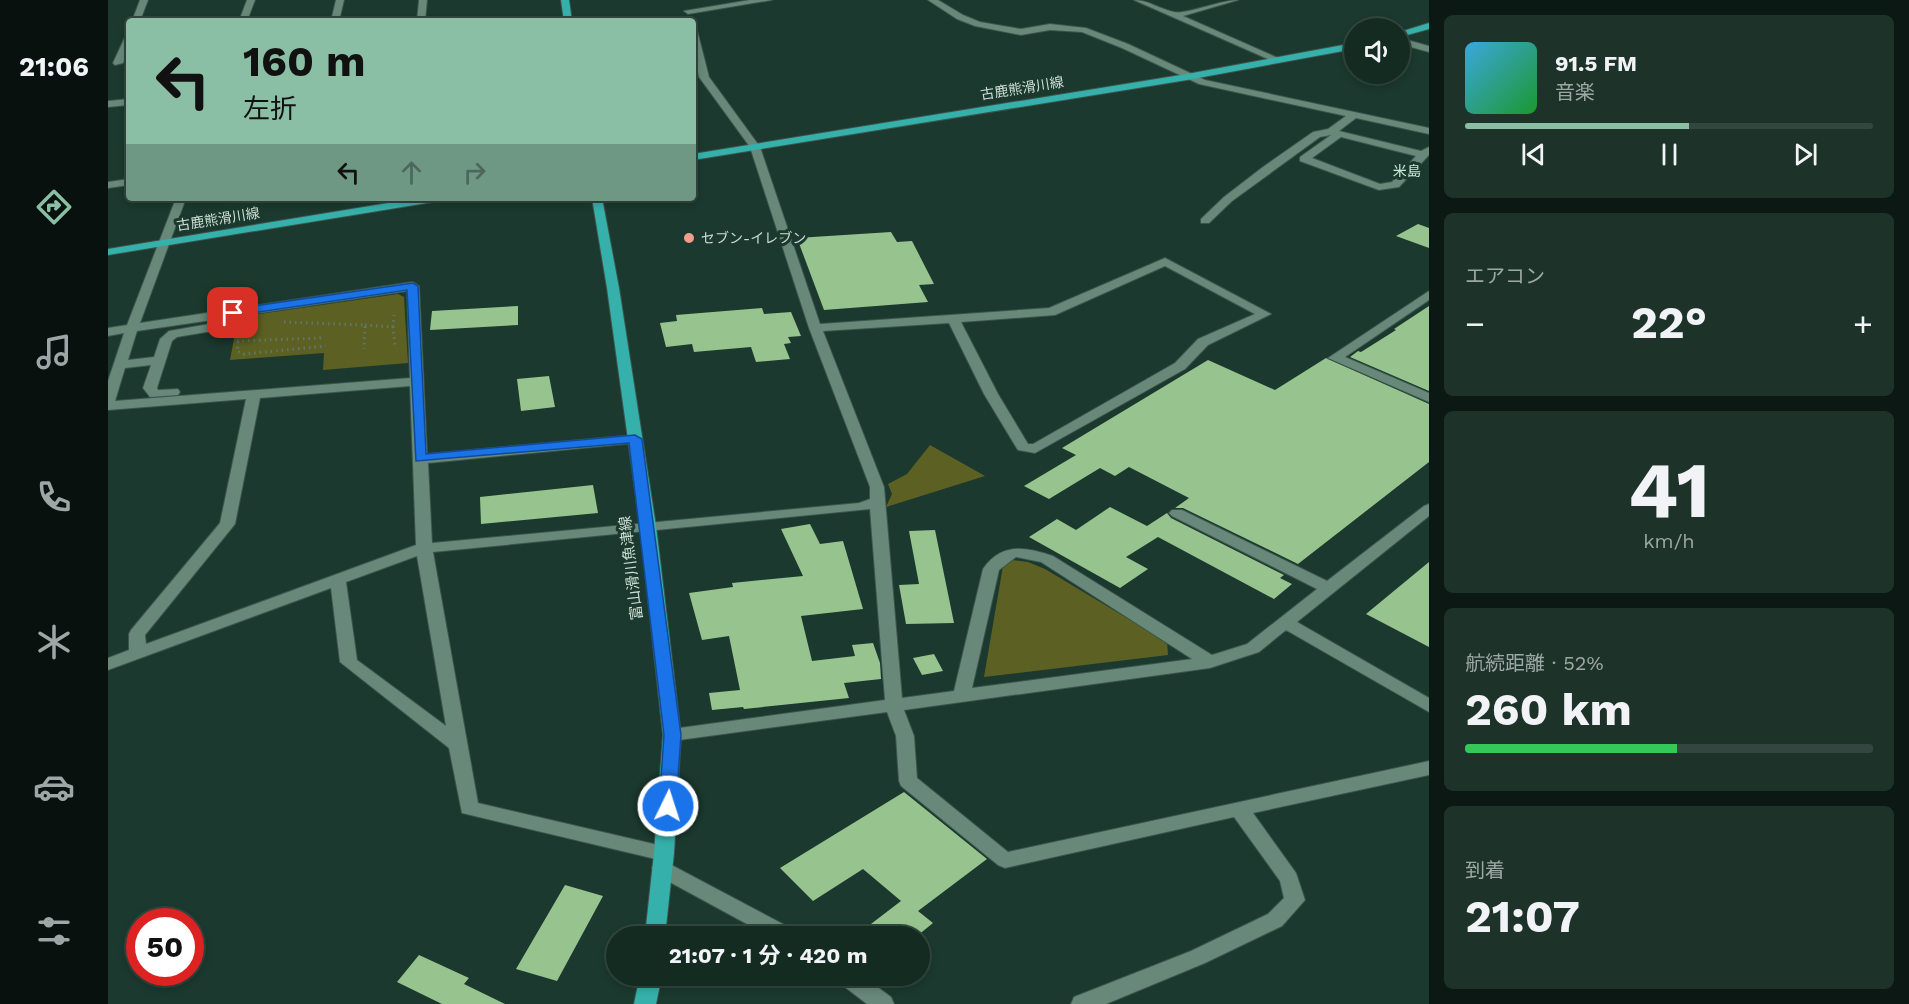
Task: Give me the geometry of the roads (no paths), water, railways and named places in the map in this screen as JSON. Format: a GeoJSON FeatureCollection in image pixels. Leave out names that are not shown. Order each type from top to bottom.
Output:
{"type":"FeatureCollection","features":[{"type":"Feature","properties":{"kind":"main road"},"geometry":{"type":"LineString","coordinates":[[565,0],[568,18]]}},
{"type":"Feature","properties":{"kind":"main road"},"geometry":{"type":"LineString","coordinates":[[1410,33],[1429,26]]}},
{"type":"Feature","properties":{"kind":"main road","name":"古鹿熊滑川線"},"geometry":{"type":"LineString","coordinates":[[696,157],[1187,77],[1344,48]]}},
{"type":"Feature","properties":{"kind":"main road","name":"古鹿熊滑川線"},"geometry":{"type":"LineString","coordinates":[[108,252],[421,201]]}},
{"type":"Feature","properties":{"kind":"main road","name":"富山滑川魚津線"},"geometry":{"type":"LineString","coordinates":[[598,201],[613,288],[648,526],[672,735],[656,926]]}},
{"type":"Feature","properties":{"kind":"main road"},"geometry":{"type":"LineString","coordinates":[[645,1004],[649,986]]}},
{"type":"Feature","properties":{"kind":"street"},"geometry":{"type":"LineString","coordinates":[[137,18],[144,0]]}},
{"type":"Feature","properties":{"kind":"street"},"geometry":{"type":"LineString","coordinates":[[244,18],[251,0]]}},
{"type":"Feature","properties":{"kind":"street"},"geometry":{"type":"LineString","coordinates":[[335,18],[340,0]]}},
{"type":"Feature","properties":{"kind":"street"},"geometry":{"type":"LineString","coordinates":[[421,18],[423,0]]}},
{"type":"Feature","properties":{"kind":"street"},"geometry":{"type":"LineString","coordinates":[[685,0],[689,18]]}},
{"type":"Feature","properties":{"kind":"street"},"geometry":{"type":"LineString","coordinates":[[688,11],[768,0]]}},
{"type":"Feature","properties":{"kind":"street"},"geometry":{"type":"LineString","coordinates":[[933,0],[969,21],[1011,31],[1029,31],[1050,27],[1083,30],[1125,46],[1187,77],[1202,82],[1429,131]]}},
{"type":"Feature","properties":{"kind":"street"},"geometry":{"type":"LineString","coordinates":[[1138,0],[1178,15],[1280,61]]}},
{"type":"Feature","properties":{"kind":"street"},"geometry":{"type":"LineString","coordinates":[[1178,15],[1234,0]]}},
{"type":"Feature","properties":{"kind":"street"},"geometry":{"type":"LineString","coordinates":[[113,64],[126,42]]}},
{"type":"Feature","properties":{"kind":"street"},"geometry":{"type":"LineString","coordinates":[[1410,44],[1429,49]]}},
{"type":"Feature","properties":{"kind":"street"},"geometry":{"type":"LineString","coordinates":[[696,50],[704,77],[755,147],[815,328],[877,487],[894,706],[905,736],[908,781],[1005,860],[1429,768]]}},
{"type":"Feature","properties":{"kind":"street"},"geometry":{"type":"LineString","coordinates":[[108,104],[126,102]]}},
{"type":"Feature","properties":{"kind":"street"},"geometry":{"type":"LineString","coordinates":[[1355,114],[1304,159],[1379,187],[1395,185],[1426,152]]}},
{"type":"Feature","properties":{"kind":"street"},"geometry":{"type":"LineString","coordinates":[[1205,221],[1227,199],[1317,134],[1335,133],[1426,152]]}},
{"type":"Feature","properties":{"kind":"street"},"geometry":{"type":"LineString","coordinates":[[108,185],[126,182]]}},
{"type":"Feature","properties":{"kind":"street"},"geometry":{"type":"LineString","coordinates":[[108,400],[132,328],[180,201]]}},
{"type":"Feature","properties":{"kind":"street"},"geometry":{"type":"LineString","coordinates":[[815,328],[1051,312],[1165,262],[1265,314],[1203,342],[1180,366],[1035,449],[1023,447],[991,394],[954,320]]}},
{"type":"Feature","properties":{"kind":"street"},"geometry":{"type":"LineString","coordinates":[[200,399],[202,389],[155,394],[150,388],[165,343],[232,330],[248,310],[413,286],[424,548],[469,808],[663,860],[771,926]]}},
{"type":"Feature","properties":{"kind":"street"},"geometry":{"type":"LineString","coordinates":[[1429,295],[1335,358],[1429,398]]}},
{"type":"Feature","properties":{"kind":"street"},"geometry":{"type":"LineString","coordinates":[[108,332],[132,328],[232,330]]}},
{"type":"Feature","properties":{"kind":"street"},"geometry":{"type":"LineString","coordinates":[[120,365],[159,360]]}},
{"type":"Feature","properties":{"kind":"street"},"geometry":{"type":"LineString","coordinates":[[108,406],[417,381]]}},
{"type":"Feature","properties":{"kind":"street"},"geometry":{"type":"LineString","coordinates":[[138,653],[137,634],[227,524],[254,395]]}},
{"type":"Feature","properties":{"kind":"street"},"geometry":{"type":"LineString","coordinates":[[420,459],[635,439]]}},
{"type":"Feature","properties":{"kind":"street"},"geometry":{"type":"LineString","coordinates":[[108,664],[424,548],[862,507],[877,501]]}},
{"type":"Feature","properties":{"kind":"street"},"geometry":{"type":"LineString","coordinates":[[672,735],[1210,662],[1253,648],[1429,509]]}},
{"type":"Feature","properties":{"kind":"street"},"geometry":{"type":"LineString","coordinates":[[1177,513],[1329,589]]}},
{"type":"Feature","properties":{"kind":"street"},"geometry":{"type":"LineString","coordinates":[[962,697],[990,569],[1003,555],[1021,551],[1047,559],[1210,662]]}},
{"type":"Feature","properties":{"kind":"street"},"geometry":{"type":"LineString","coordinates":[[338,581],[349,662],[458,744]]}},
{"type":"Feature","properties":{"kind":"street"},"geometry":{"type":"LineString","coordinates":[[1286,623],[1429,706]]}},
{"type":"Feature","properties":{"kind":"street"},"geometry":{"type":"LineString","coordinates":[[1082,1004],[1198,957],[1275,920],[1295,900],[1289,879],[1239,809]]}},
{"type":"Feature","properties":{"kind":"street"},"geometry":{"type":"LineString","coordinates":[[859,986],[883,1004]]}},
{"type":"Feature","properties":{"kind":"place","name":"セブン-イレブン"},"geometry":{"type":"Point","coordinates":[689,238]}},
{"type":"Feature","properties":{"kind":"district","name":"米島"},"geometry":{"type":"Point","coordinates":[1407,171]}}]}
